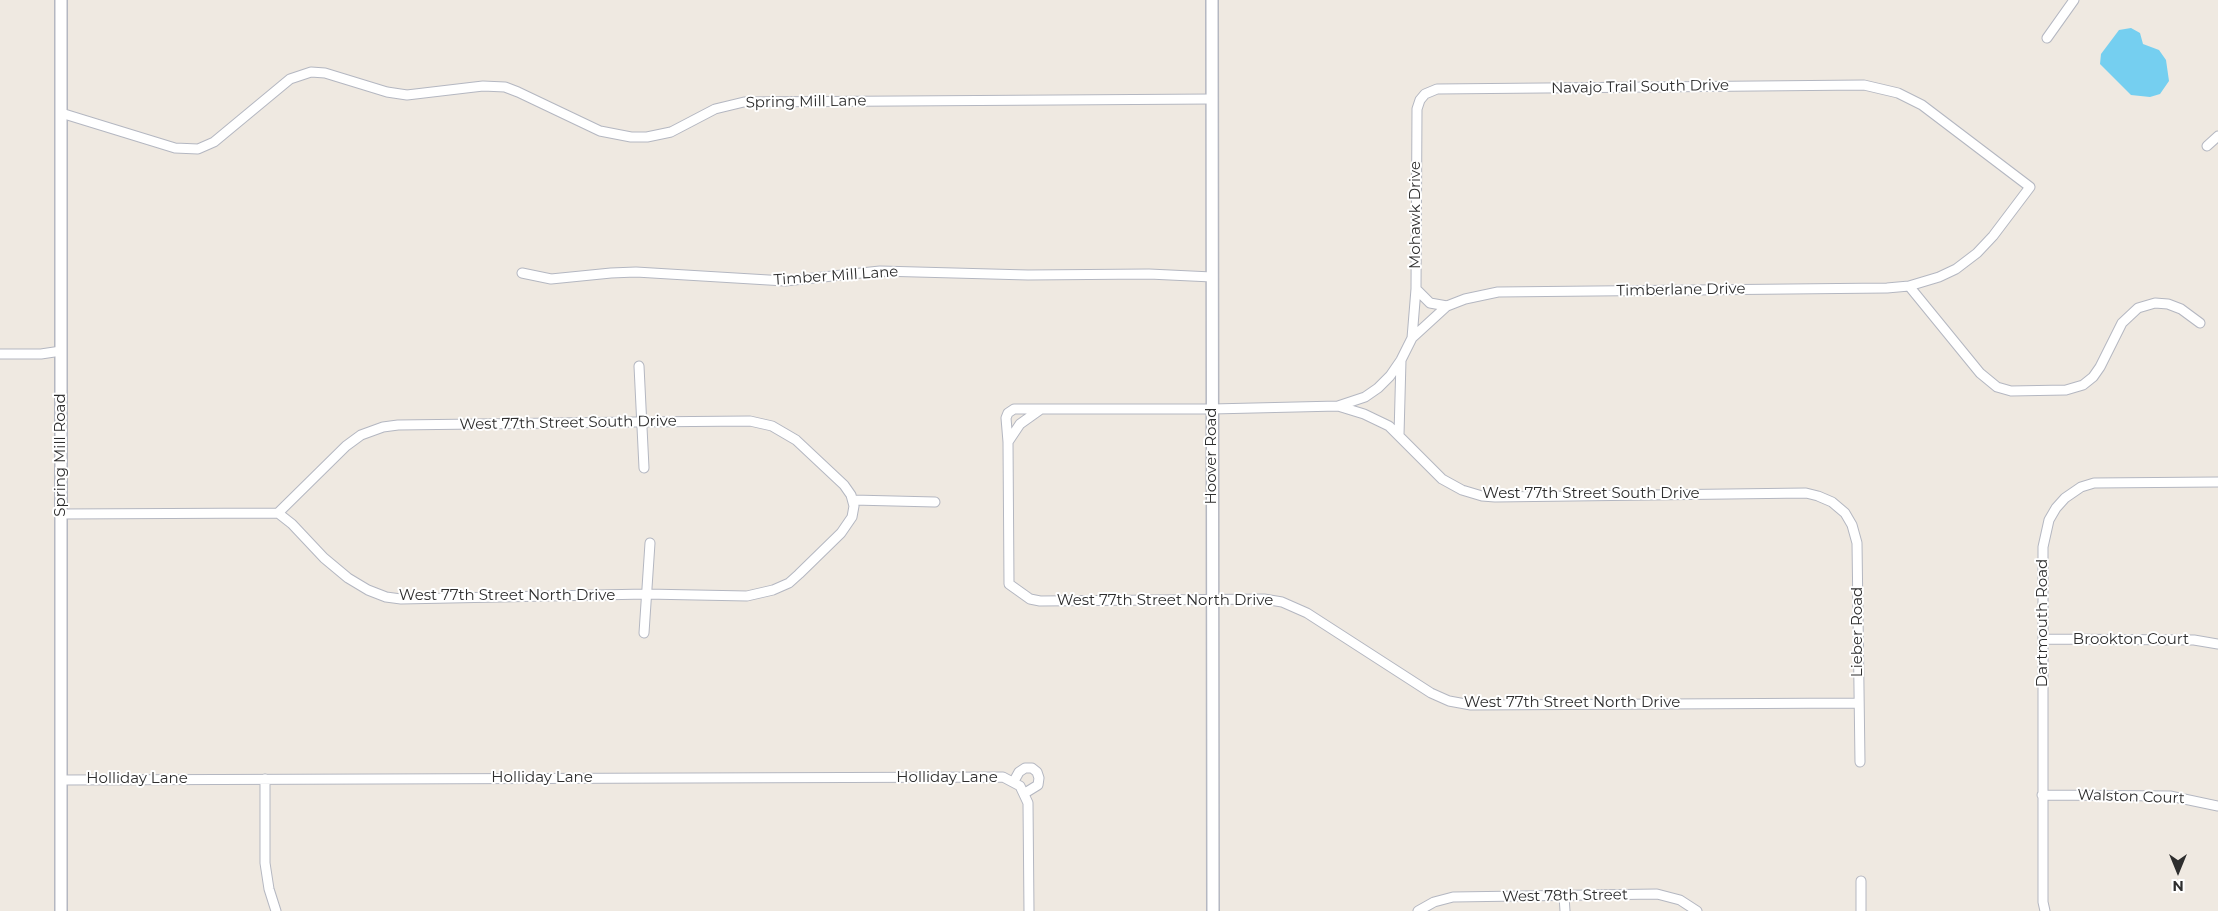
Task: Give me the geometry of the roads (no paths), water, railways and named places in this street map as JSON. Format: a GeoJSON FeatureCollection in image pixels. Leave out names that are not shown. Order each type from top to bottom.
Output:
{"type":"FeatureCollection","features":[{"type":"Feature","properties":{"kind":"street","name":"Spring Mill Road"},"geometry":{"type":"LineString","coordinates":[[61,0],[61,911]]}},
{"type":"Feature","properties":{"kind":"street","name":"Hoover Road"},"geometry":{"type":"LineString","coordinates":[[1212,0],[1213,911]]}},
{"type":"Feature","properties":{"kind":"street"},"geometry":{"type":"LineString","coordinates":[[2047,38],[2074,0]]}},
{"type":"Feature","properties":{"kind":"street","name":"Spring Mill Lane"},"geometry":{"type":"LineString","coordinates":[[61,113],[175,148],[198,148],[214,142],[290,79],[311,72],[325,73],[387,92],[407,95],[484,86],[505,87],[600,131],[631,137],[647,137],[672,132],[716,109],[744,102],[1212,99]]}},
{"type":"Feature","properties":{"kind":"street","name":"Navajo Trail South Drive"},"geometry":{"type":"LineString","coordinates":[[1425,94],[1437,89],[1855,85],[1892,91],[1922,104],[2030,188]]}},
{"type":"Feature","properties":{"kind":"street","name":"Mohawk Drive"},"geometry":{"type":"LineString","coordinates":[[1412,338],[1416,289],[1417,109],[1420,100],[1425,94]]}},
{"type":"Feature","properties":{"kind":"street"},"geometry":{"type":"LineString","coordinates":[[2207,146],[2218,136]]}},
{"type":"Feature","properties":{"kind":"street","name":"Timberlane Drive"},"geometry":{"type":"LineString","coordinates":[[1338,406],[1365,397],[1378,388],[1390,376],[1401,360],[1412,338],[1447,306],[1465,299],[1498,292],[1909,286],[1939,277],[1956,269],[1978,253],[2030,188]]}},
{"type":"Feature","properties":{"kind":"street","name":"Timber Mill Lane"},"geometry":{"type":"LineString","coordinates":[[522,273],[550,280],[636,272],[785,281],[880,271],[1149,274],[1212,277]]}},
{"type":"Feature","properties":{"kind":"street"},"geometry":{"type":"LineString","coordinates":[[1909,286],[1980,373],[1998,387],[2011,391],[2066,390],[2083,385],[2093,377],[2100,366],[2122,323],[2138,308],[2155,303],[2168,304],[2181,309],[2200,323]]}},
{"type":"Feature","properties":{"kind":"street"},"geometry":{"type":"LineString","coordinates":[[1416,289],[1430,303],[1447,306]]}},
{"type":"Feature","properties":{"kind":"street"},"geometry":{"type":"LineString","coordinates":[[0,354],[41,354],[61,351]]}},
{"type":"Feature","properties":{"kind":"street"},"geometry":{"type":"LineString","coordinates":[[1399,435],[1401,360]]}},
{"type":"Feature","properties":{"kind":"street"},"geometry":{"type":"LineString","coordinates":[[639,366],[644,468]]}},
{"type":"Feature","properties":{"kind":"street","name":"West 77th Street South Drive"},"geometry":{"type":"LineString","coordinates":[[1008,442],[1006,418],[1008,413],[1014,409],[1212,409],[1338,406],[1378,420],[1399,435],[1428,467],[1442,479],[1462,490],[1482,496],[1806,494],[1828,500],[1838,507]]}},
{"type":"Feature","properties":{"kind":"street"},"geometry":{"type":"LineString","coordinates":[[1008,442],[1020,424],[1041,409]]}},
{"type":"Feature","properties":{"kind":"street","name":"West 77th Street South Drive"},"geometry":{"type":"LineString","coordinates":[[278,513],[346,446],[361,435],[383,427],[398,425],[750,421],[772,426],[796,440],[844,485],[853,503]]}},
{"type":"Feature","properties":{"kind":"street","name":"West 77th Street North Drive"},"geometry":{"type":"LineString","coordinates":[[1008,442],[1009,584],[1025,597],[1040,601],[1264,599],[1295,606],[1431,693],[1448,701],[1471,705],[1858,703]]}},
{"type":"Feature","properties":{"kind":"street","name":"Dartmouth Road"},"geometry":{"type":"LineString","coordinates":[[2045,911],[2043,902],[2042,794],[2044,533],[2051,516],[2065,498],[2081,488],[2104,482],[2218,482]]}},
{"type":"Feature","properties":{"kind":"street"},"geometry":{"type":"LineString","coordinates":[[853,503],[935,502]]}},
{"type":"Feature","properties":{"kind":"street","name":"West 77th Street North Drive"},"geometry":{"type":"LineString","coordinates":[[278,513],[292,524],[340,572],[363,588],[386,597],[401,599],[646,594],[747,596],[773,590],[788,583],[830,545],[849,521],[853,503]]}},
{"type":"Feature","properties":{"kind":"street","name":"Lieber Road"},"geometry":{"type":"LineString","coordinates":[[1838,507],[1852,525],[1857,542],[1860,762]]}},
{"type":"Feature","properties":{"kind":"street"},"geometry":{"type":"LineString","coordinates":[[61,514],[278,513]]}},
{"type":"Feature","properties":{"kind":"street"},"geometry":{"type":"LineString","coordinates":[[644,633],[650,543]]}},
{"type":"Feature","properties":{"kind":"street","name":"Brookton Court"},"geometry":{"type":"LineString","coordinates":[[2043,639],[2194,640],[2218,644]]}},
{"type":"Feature","properties":{"kind":"street"},"geometry":{"type":"LineString","coordinates":[[1020,787],[1035,787],[1039,778],[1035,770],[1027,767],[1022,769],[1020,787],[1029,809],[1029,911]]}},
{"type":"Feature","properties":{"kind":"street","name":"Holliday Lane"},"geometry":{"type":"LineString","coordinates":[[61,780],[1001,777],[1020,787]]}},
{"type":"Feature","properties":{"kind":"street"},"geometry":{"type":"LineString","coordinates":[[265,779],[265,863],[269,889],[276,911]]}},
{"type":"Feature","properties":{"kind":"street","name":"Walston Court"},"geometry":{"type":"LineString","coordinates":[[2042,794],[2170,796],[2218,806]]}},
{"type":"Feature","properties":{"kind":"street"},"geometry":{"type":"LineString","coordinates":[[1861,880],[1862,911]]}},
{"type":"Feature","properties":{"kind":"street","name":"West 78th Street"},"geometry":{"type":"LineString","coordinates":[[1418,911],[1429,904],[1453,898],[1662,894],[1680,900],[1697,911]]}},
{"type":"Feature","properties":{"kind":"street"},"geometry":{"type":"LineString","coordinates":[[1564,896],[1565,911]]}},
{"type":"Feature","properties":{"kind":"water"},"geometry":{"type":"Polygon","coordinates":[[[2131,28],[2140,33],[2143,44],[2159,50],[2166,60],[2169,81],[2160,94],[2150,97],[2131,95],[2100,64],[2101,54],[2119,30],[2131,28]]]}}]}
